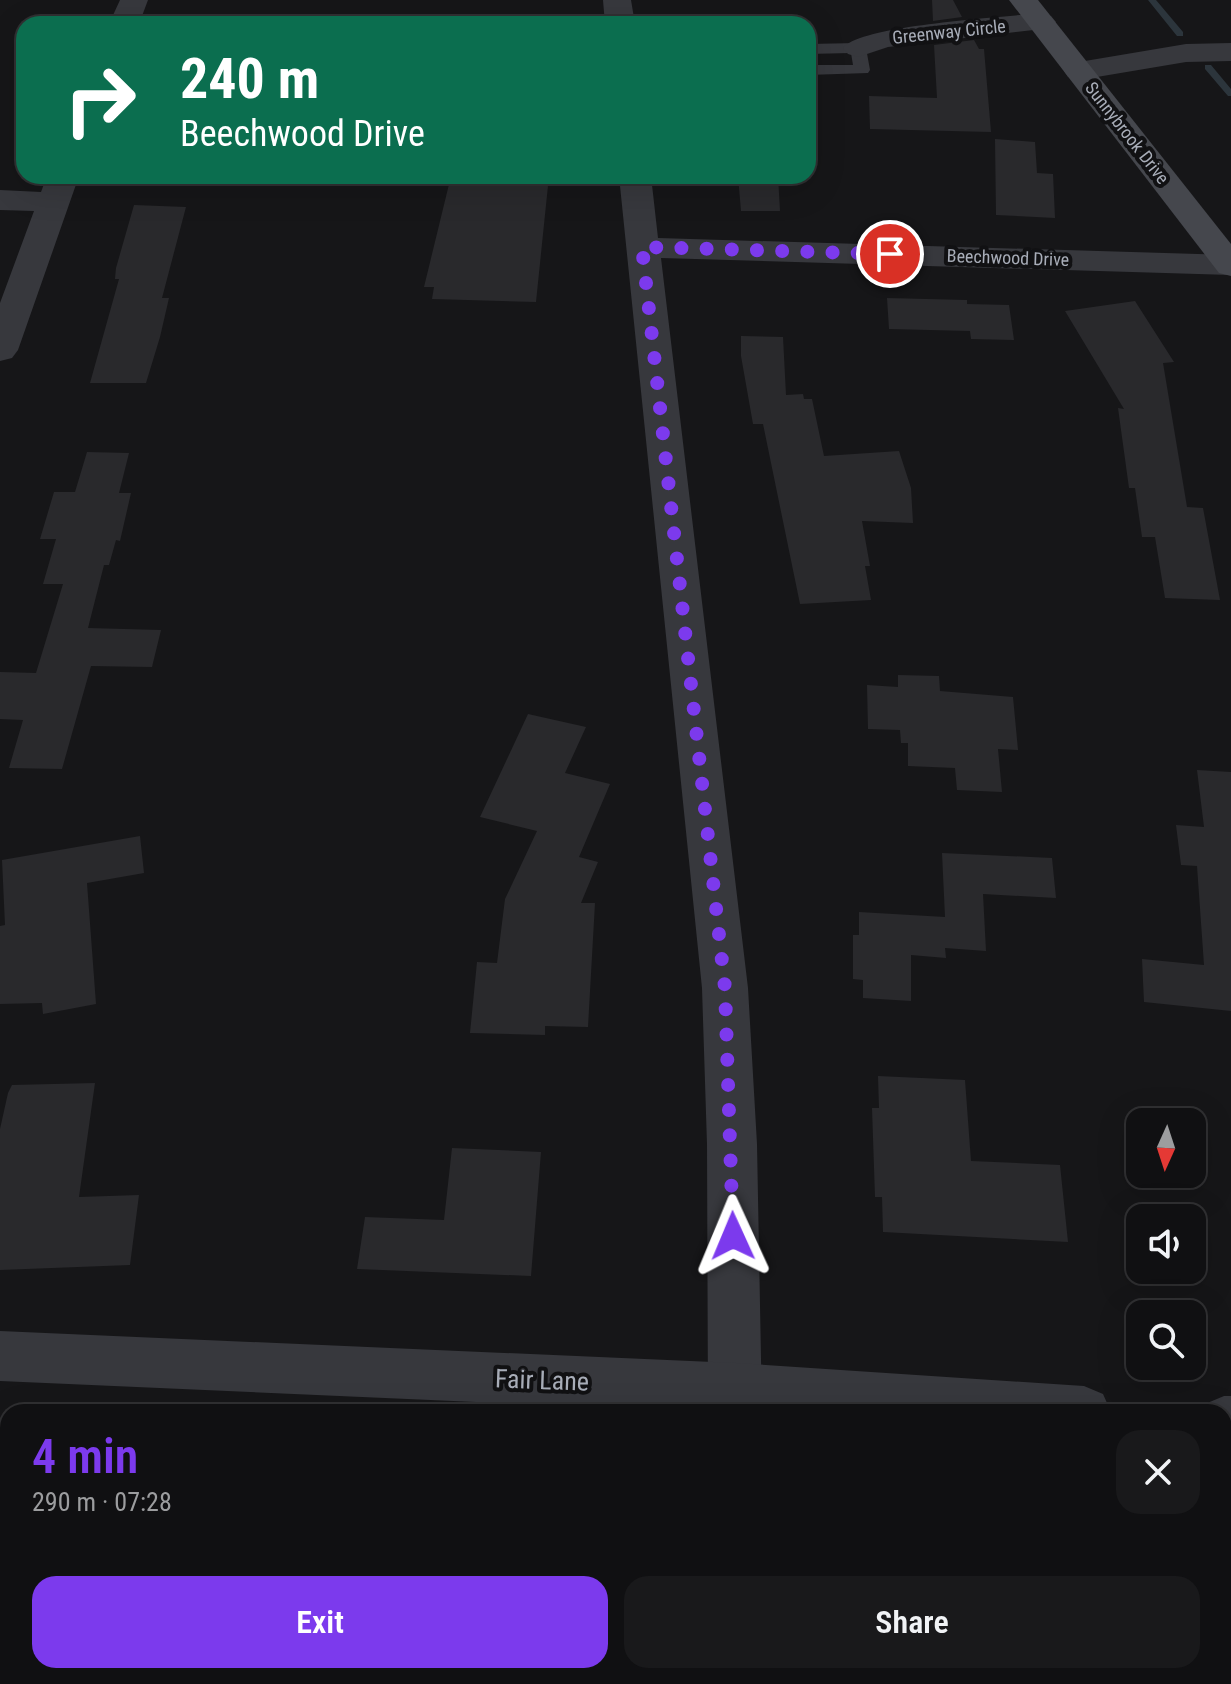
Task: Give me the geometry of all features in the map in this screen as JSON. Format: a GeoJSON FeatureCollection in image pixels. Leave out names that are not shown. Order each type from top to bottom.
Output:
{"type":"FeatureCollection","features":[{"type":"Feature","properties":{"kind":"main road","name":"Sunnybrook Drive"},"geometry":{"type":"LineString","coordinates":[[1032,11],[1231,265]]}},
{"type":"Feature","properties":{"kind":"street","name":"Greenway Circle"},"geometry":{"type":"LineString","coordinates":[[858,48],[884,39],[1032,11]]}},
{"type":"Feature","properties":{"kind":"street"},"geometry":{"type":"LineString","coordinates":[[1079,71],[1156,57],[1231,52]]}},
{"type":"Feature","properties":{"kind":"street"},"geometry":{"type":"LineString","coordinates":[[636,184],[725,988],[732,1144],[735,1400]]}},
{"type":"Feature","properties":{"kind":"street"},"geometry":{"type":"LineString","coordinates":[[0,200],[58,189]]}},
{"type":"Feature","properties":{"kind":"street"},"geometry":{"type":"LineString","coordinates":[[0,350],[58,189]]}},
{"type":"Feature","properties":{"kind":"street","name":"Beechwood Drive"},"geometry":{"type":"LineString","coordinates":[[642,247],[1231,265]]}},
{"type":"Feature","properties":{"kind":"street","name":"Fair Lane"},"geometry":{"type":"LineString","coordinates":[[0,1356],[735,1400],[851,1404]]}},
{"type":"Feature","properties":{"kind":"lane"},"geometry":{"type":"LineString","coordinates":[[816,49],[858,48],[862,70],[816,70]]}},
{"type":"Feature","properties":{"kind":"building"},"geometry":{"type":"Polygon","coordinates":[[[932,0],[953,0],[962,17],[933,21],[932,0]]]}},
{"type":"Feature","properties":{"kind":"building"},"geometry":{"type":"Polygon","coordinates":[[[974,40],[979,49],[984,49],[991,132],[870,129],[869,96],[937,98],[934,45],[974,40]]]}},
{"type":"Feature","properties":{"kind":"building"},"geometry":{"type":"Polygon","coordinates":[[[995,139],[1035,142],[1037,173],[1053,174],[1055,218],[996,215],[995,139]]]}},
{"type":"Feature","properties":{"kind":"building"},"geometry":{"type":"Polygon","coordinates":[[[449,184],[548,184],[536,302],[432,299],[434,287],[424,287],[449,184]]]}},
{"type":"Feature","properties":{"kind":"building"},"geometry":{"type":"Polygon","coordinates":[[[739,184],[778,184],[780,211],[741,211],[739,184]]]}},
{"type":"Feature","properties":{"kind":"building"},"geometry":{"type":"Polygon","coordinates":[[[134,205],[186,207],[162,298],[169,298],[160,337],[146,383],[90,383],[119,279],[115,279],[116,268],[134,205]]]}},
{"type":"Feature","properties":{"kind":"building"},"geometry":{"type":"Polygon","coordinates":[[[887,298],[967,300],[967,304],[1009,305],[1014,340],[971,339],[970,331],[889,329],[887,298]]]}},
{"type":"Feature","properties":{"kind":"building"},"geometry":{"type":"Polygon","coordinates":[[[1135,301],[1174,362],[1163,363],[1187,507],[1203,508],[1220,600],[1165,598],[1155,537],[1142,537],[1135,488],[1129,488],[1118,408],[1124,409],[1065,311],[1135,301]]]}},
{"type":"Feature","properties":{"kind":"building"},"geometry":{"type":"Polygon","coordinates":[[[741,336],[783,337],[786,395],[803,394],[804,399],[812,399],[824,456],[899,451],[911,488],[913,523],[862,521],[870,566],[865,566],[871,600],[800,604],[763,424],[753,424],[741,356],[741,336]]]}},
{"type":"Feature","properties":{"kind":"building"},"geometry":{"type":"Polygon","coordinates":[[[87,452],[129,453],[119,493],[131,493],[120,541],[116,540],[109,565],[104,565],[88,628],[161,630],[152,667],[91,666],[62,769],[9,768],[23,720],[0,719],[0,672],[36,673],[63,584],[43,584],[56,539],[40,539],[54,492],[75,492],[87,452]]]}},
{"type":"Feature","properties":{"kind":"building"},"geometry":{"type":"Polygon","coordinates":[[[898,675],[939,676],[940,691],[1013,697],[1018,750],[998,749],[1002,792],[957,790],[955,768],[908,766],[908,743],[901,743],[900,730],[868,729],[867,685],[898,687],[898,675]]]}},
{"type":"Feature","properties":{"kind":"building"},"geometry":{"type":"Polygon","coordinates":[[[528,714],[586,727],[565,773],[610,784],[579,857],[598,862],[581,903],[595,903],[588,1027],[545,1026],[545,1035],[470,1033],[477,962],[497,963],[505,899],[537,831],[480,817],[528,714]]]}},
{"type":"Feature","properties":{"kind":"building"},"geometry":{"type":"Polygon","coordinates":[[[1197,770],[1231,772],[1231,1011],[1144,1002],[1142,959],[1204,965],[1197,866],[1181,865],[1176,825],[1204,827],[1197,770]]]}},
{"type":"Feature","properties":{"kind":"building"},"geometry":{"type":"Polygon","coordinates":[[[140,836],[144,873],[87,883],[96,1004],[43,1014],[42,1003],[0,1004],[0,926],[5,925],[2,860],[140,836]]]}},
{"type":"Feature","properties":{"kind":"building"},"geometry":{"type":"Polygon","coordinates":[[[942,853],[1052,858],[1056,898],[983,894],[986,951],[945,948],[946,958],[911,955],[911,1001],[863,998],[863,980],[853,979],[853,935],[859,935],[859,912],[945,917],[942,853]]]}},
{"type":"Feature","properties":{"kind":"building"},"geometry":{"type":"Polygon","coordinates":[[[878,1076],[965,1080],[971,1161],[1060,1165],[1068,1242],[883,1232],[882,1197],[875,1197],[872,1108],[879,1108],[878,1076]]]}},
{"type":"Feature","properties":{"kind":"building"},"geometry":{"type":"Polygon","coordinates":[[[95,1083],[79,1197],[139,1195],[130,1265],[0,1270],[0,1129],[12,1085],[95,1083]]]}},
{"type":"Feature","properties":{"kind":"building"},"geometry":{"type":"Polygon","coordinates":[[[452,1148],[541,1152],[531,1276],[357,1269],[365,1217],[444,1220],[452,1148]]]}},
{"type":"Feature","properties":{"kind":"waterway"},"geometry":{"type":"LineString","coordinates":[[1152,0],[1180,34]]}},
{"type":"Feature","properties":{"kind":"waterway"},"geometry":{"type":"LineString","coordinates":[[1208,67],[1231,94]]}},
{"type":"Feature","properties":{"kind":"route"},"geometry":{"type":"LineString","coordinates":[[733,1236],[725,988],[642,247],[890,254]]}}]}
